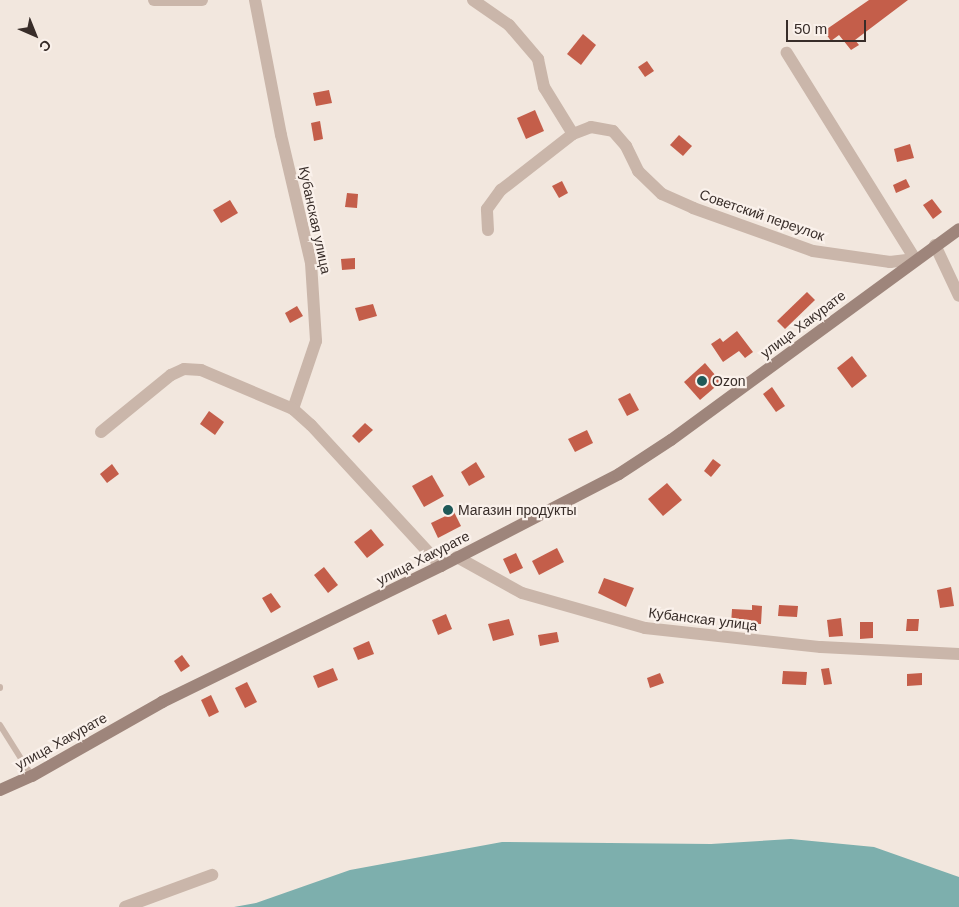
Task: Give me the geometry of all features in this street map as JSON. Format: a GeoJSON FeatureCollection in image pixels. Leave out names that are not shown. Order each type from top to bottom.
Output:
{"type":"FeatureCollection","features":[{"type":"Feature","properties":{"kind":"street"},"geometry":{"type":"LineString","coordinates":[[154,0],[202,0]]}},
{"type":"Feature","properties":{"kind":"street","name":"Кубанская улица"},"geometry":{"type":"LineString","coordinates":[[256,0],[281,135],[311,263],[316,341],[293,409]]}},
{"type":"Feature","properties":{"kind":"street"},"geometry":{"type":"LineString","coordinates":[[473,0],[509,25],[538,59],[544,87],[574,134]]}},
{"type":"Feature","properties":{"kind":"street"},"geometry":{"type":"LineString","coordinates":[[787,54],[915,259]]}},
{"type":"Feature","properties":{"kind":"street","name":"Советский переулок"},"geometry":{"type":"LineString","coordinates":[[488,230],[486,209],[501,190],[574,134],[591,126],[613,131],[626,146],[638,171],[662,194],[721,218],[813,251],[890,262],[915,259]]}},
{"type":"Feature","properties":{"kind":"street","name":"улица Хакурате"},"geometry":{"type":"LineString","coordinates":[[0,790],[32,776],[162,702],[441,566],[619,474],[671,440],[915,259],[959,229]]}},
{"type":"Feature","properties":{"kind":"street"},"geometry":{"type":"LineString","coordinates":[[936,245],[959,296]]}},
{"type":"Feature","properties":{"kind":"street"},"geometry":{"type":"LineString","coordinates":[[101,432],[171,375],[184,369],[200,370],[293,409],[311,425],[441,566]]}},
{"type":"Feature","properties":{"kind":"street","name":"Кубанская улица"},"geometry":{"type":"LineString","coordinates":[[458,557],[522,593],[645,628],[822,647],[959,654]]}},
{"type":"Feature","properties":{"kind":"street"},"geometry":{"type":"LineString","coordinates":[[125,907],[212,875]]}},
{"type":"Feature","properties":{"kind":"lane"},"geometry":{"type":"LineString","coordinates":[[0,725],[32,776]]}},
{"type":"Feature","properties":{"kind":"water"},"geometry":{"type":"Polygon","coordinates":[[[791,839],[874,847],[959,877],[959,907],[234,907],[256,903],[350,870],[502,842],[711,844],[791,839]]]}},
{"type":"Feature","properties":{"kind":"building"},"geometry":{"type":"Polygon","coordinates":[[[869,0],[908,0],[855,40],[859,45],[851,50],[839,35],[831,41],[824,31],[869,0]]]}},
{"type":"Feature","properties":{"kind":"building"},"geometry":{"type":"Polygon","coordinates":[[[583,34],[596,45],[581,65],[567,54],[583,34]]]}},
{"type":"Feature","properties":{"kind":"building"},"geometry":{"type":"Polygon","coordinates":[[[647,61],[654,71],[645,77],[638,67],[647,61]]]}},
{"type":"Feature","properties":{"kind":"building"},"geometry":{"type":"Polygon","coordinates":[[[329,90],[332,103],[316,106],[313,93],[329,90]]]}},
{"type":"Feature","properties":{"kind":"building"},"geometry":{"type":"Polygon","coordinates":[[[535,110],[544,131],[526,139],[517,118],[535,110]]]}},
{"type":"Feature","properties":{"kind":"building"},"geometry":{"type":"Polygon","coordinates":[[[320,121],[323,139],[314,141],[311,123],[320,121]]]}},
{"type":"Feature","properties":{"kind":"building"},"geometry":{"type":"Polygon","coordinates":[[[679,135],[692,146],[683,156],[670,145],[679,135]]]}},
{"type":"Feature","properties":{"kind":"building"},"geometry":{"type":"Polygon","coordinates":[[[910,144],[914,158],[897,162],[894,149],[910,144]]]}},
{"type":"Feature","properties":{"kind":"building"},"geometry":{"type":"Polygon","coordinates":[[[906,179],[910,187],[896,193],[893,185],[906,179]]]}},
{"type":"Feature","properties":{"kind":"building"},"geometry":{"type":"Polygon","coordinates":[[[562,181],[568,193],[559,198],[552,186],[562,181]]]}},
{"type":"Feature","properties":{"kind":"building"},"geometry":{"type":"Polygon","coordinates":[[[347,193],[358,194],[357,208],[345,207],[347,193]]]}},
{"type":"Feature","properties":{"kind":"building"},"geometry":{"type":"Polygon","coordinates":[[[932,199],[942,212],[933,219],[923,205],[932,199]]]}},
{"type":"Feature","properties":{"kind":"building"},"geometry":{"type":"Polygon","coordinates":[[[230,200],[238,213],[221,223],[213,210],[230,200]]]}},
{"type":"Feature","properties":{"kind":"building"},"geometry":{"type":"Polygon","coordinates":[[[355,258],[355,269],[342,270],[341,259],[355,258]]]}},
{"type":"Feature","properties":{"kind":"building"},"geometry":{"type":"Polygon","coordinates":[[[807,292],[815,300],[785,329],[777,321],[807,292]]]}},
{"type":"Feature","properties":{"kind":"building"},"geometry":{"type":"Polygon","coordinates":[[[373,304],[377,316],[359,321],[355,308],[373,304]]]}},
{"type":"Feature","properties":{"kind":"building"},"geometry":{"type":"Polygon","coordinates":[[[297,306],[303,316],[290,323],[285,313],[297,306]]]}},
{"type":"Feature","properties":{"kind":"building"},"geometry":{"type":"Polygon","coordinates":[[[737,331],[753,352],[745,358],[739,351],[723,362],[711,344],[720,338],[723,342],[737,331]]]}},
{"type":"Feature","properties":{"kind":"building"},"geometry":{"type":"Polygon","coordinates":[[[852,356],[867,376],[852,388],[837,368],[852,356]]]}},
{"type":"Feature","properties":{"kind":"building"},"geometry":{"type":"Polygon","coordinates":[[[705,363],[721,382],[700,400],[684,382],[705,363]]]}},
{"type":"Feature","properties":{"kind":"building"},"geometry":{"type":"Polygon","coordinates":[[[772,387],[785,406],[776,412],[763,394],[772,387]]]}},
{"type":"Feature","properties":{"kind":"building"},"geometry":{"type":"Polygon","coordinates":[[[630,393],[639,410],[627,416],[618,399],[630,393]]]}},
{"type":"Feature","properties":{"kind":"building"},"geometry":{"type":"Polygon","coordinates":[[[209,411],[224,422],[215,435],[200,424],[209,411]]]}},
{"type":"Feature","properties":{"kind":"building"},"geometry":{"type":"Polygon","coordinates":[[[365,423],[373,430],[359,443],[352,436],[365,423]]]}},
{"type":"Feature","properties":{"kind":"building"},"geometry":{"type":"Polygon","coordinates":[[[587,430],[593,443],[575,452],[568,439],[587,430]]]}},
{"type":"Feature","properties":{"kind":"building"},"geometry":{"type":"Polygon","coordinates":[[[713,459],[721,465],[711,477],[704,471],[713,459]]]}},
{"type":"Feature","properties":{"kind":"building"},"geometry":{"type":"Polygon","coordinates":[[[476,462],[485,477],[469,486],[461,472],[476,462]]]}},
{"type":"Feature","properties":{"kind":"building"},"geometry":{"type":"Polygon","coordinates":[[[112,464],[119,474],[107,483],[100,474],[112,464]]]}},
{"type":"Feature","properties":{"kind":"building"},"geometry":{"type":"Polygon","coordinates":[[[432,475],[444,496],[424,507],[412,486],[432,475]]]}},
{"type":"Feature","properties":{"kind":"building"},"geometry":{"type":"Polygon","coordinates":[[[667,483],[682,500],[663,516],[648,499],[667,483]]]}},
{"type":"Feature","properties":{"kind":"building"},"geometry":{"type":"Polygon","coordinates":[[[454,512],[461,526],[438,538],[431,523],[454,512]]]}},
{"type":"Feature","properties":{"kind":"building"},"geometry":{"type":"Polygon","coordinates":[[[371,529],[384,545],[367,558],[354,542],[371,529]]]}},
{"type":"Feature","properties":{"kind":"building"},"geometry":{"type":"Polygon","coordinates":[[[557,548],[564,562],[539,575],[532,561],[557,548]]]}},
{"type":"Feature","properties":{"kind":"building"},"geometry":{"type":"Polygon","coordinates":[[[516,553],[523,568],[510,574],[503,559],[516,553]]]}},
{"type":"Feature","properties":{"kind":"building"},"geometry":{"type":"Polygon","coordinates":[[[324,567],[338,585],[328,593],[314,575],[324,567]]]}},
{"type":"Feature","properties":{"kind":"building"},"geometry":{"type":"Polygon","coordinates":[[[604,578],[634,588],[626,607],[598,593],[604,578]]]}},
{"type":"Feature","properties":{"kind":"building"},"geometry":{"type":"Polygon","coordinates":[[[951,587],[954,606],[940,608],[937,590],[951,587]]]}},
{"type":"Feature","properties":{"kind":"building"},"geometry":{"type":"Polygon","coordinates":[[[271,593],[281,607],[271,613],[262,598],[271,593]]]}},
{"type":"Feature","properties":{"kind":"building"},"geometry":{"type":"Polygon","coordinates":[[[752,605],[762,606],[761,624],[731,624],[732,609],[752,610],[752,605]]]}},
{"type":"Feature","properties":{"kind":"building"},"geometry":{"type":"Polygon","coordinates":[[[779,605],[798,606],[797,617],[778,616],[779,605]]]}},
{"type":"Feature","properties":{"kind":"building"},"geometry":{"type":"Polygon","coordinates":[[[446,614],[452,629],[438,635],[432,620],[446,614]]]}},
{"type":"Feature","properties":{"kind":"building"},"geometry":{"type":"Polygon","coordinates":[[[841,618],[843,636],[829,637],[827,620],[841,618]]]}},
{"type":"Feature","properties":{"kind":"building"},"geometry":{"type":"Polygon","coordinates":[[[509,619],[514,635],[493,641],[488,624],[509,619]]]}},
{"type":"Feature","properties":{"kind":"building"},"geometry":{"type":"Polygon","coordinates":[[[907,619],[919,619],[918,631],[906,631],[907,619]]]}},
{"type":"Feature","properties":{"kind":"building"},"geometry":{"type":"Polygon","coordinates":[[[860,622],[873,622],[873,638],[860,639],[860,622]]]}},
{"type":"Feature","properties":{"kind":"building"},"geometry":{"type":"Polygon","coordinates":[[[557,632],[559,642],[540,646],[538,635],[557,632]]]}},
{"type":"Feature","properties":{"kind":"building"},"geometry":{"type":"Polygon","coordinates":[[[369,641],[374,654],[358,660],[353,648],[369,641]]]}},
{"type":"Feature","properties":{"kind":"building"},"geometry":{"type":"Polygon","coordinates":[[[182,655],[190,666],[181,672],[174,661],[182,655]]]}},
{"type":"Feature","properties":{"kind":"building"},"geometry":{"type":"Polygon","coordinates":[[[333,668],[338,680],[318,688],[313,676],[333,668]]]}},
{"type":"Feature","properties":{"kind":"building"},"geometry":{"type":"Polygon","coordinates":[[[829,668],[832,684],[824,685],[821,669],[829,668]]]}},
{"type":"Feature","properties":{"kind":"building"},"geometry":{"type":"Polygon","coordinates":[[[783,671],[807,672],[806,685],[782,684],[783,671]]]}},
{"type":"Feature","properties":{"kind":"building"},"geometry":{"type":"Polygon","coordinates":[[[660,673],[664,683],[650,688],[647,678],[660,673]]]}},
{"type":"Feature","properties":{"kind":"building"},"geometry":{"type":"Polygon","coordinates":[[[922,673],[922,685],[907,686],[907,674],[922,673]]]}},
{"type":"Feature","properties":{"kind":"building"},"geometry":{"type":"Polygon","coordinates":[[[247,682],[257,702],[245,708],[235,688],[247,682]]]}},
{"type":"Feature","properties":{"kind":"building"},"geometry":{"type":"Polygon","coordinates":[[[211,695],[219,712],[209,717],[201,700],[211,695]]]}},
{"type":"Feature","properties":{"kind":"place","name":"Ozon"},"geometry":{"type":"Point","coordinates":[702,381]}},
{"type":"Feature","properties":{"kind":"place","name":"Магазин продукты"},"geometry":{"type":"Point","coordinates":[448,510]}}]}
